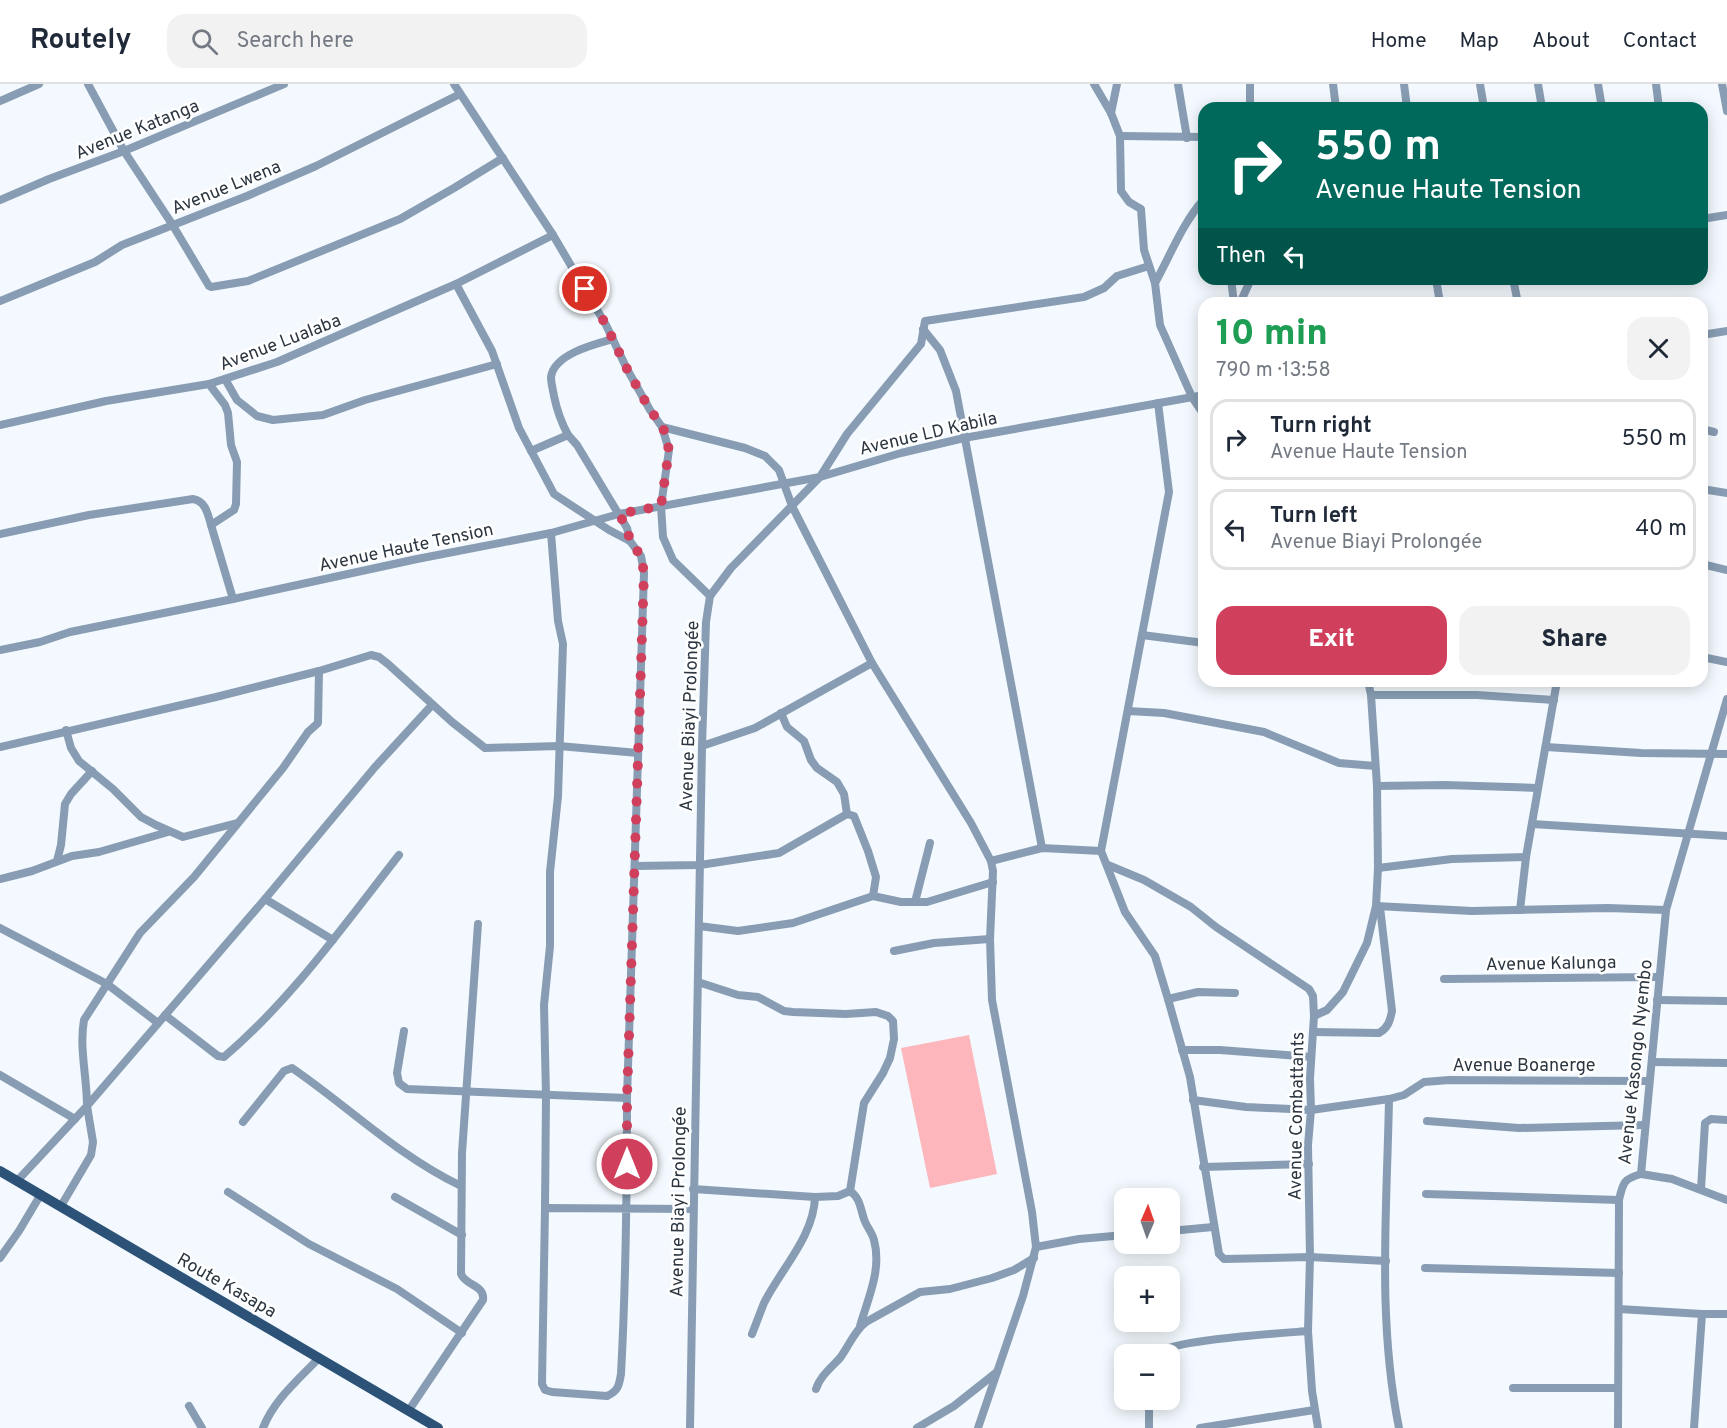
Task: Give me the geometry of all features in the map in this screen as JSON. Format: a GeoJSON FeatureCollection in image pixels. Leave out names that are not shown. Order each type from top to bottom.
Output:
{"type":"FeatureCollection","features":[{"type":"Feature","properties":{"kind":"main road","name":"Route Kasapa"},"geometry":{"type":"LineString","coordinates":[[0,1171],[438,1428]]}},
{"type":"Feature","properties":{"kind":"street"},"geometry":{"type":"LineString","coordinates":[[0,101],[39,84]]}},
{"type":"Feature","properties":{"kind":"street"},"geometry":{"type":"LineString","coordinates":[[88,84],[124,152],[172,224],[209,286],[219,287],[248,281],[400,219],[454,189],[502,158]]}},
{"type":"Feature","properties":{"kind":"street","name":"Avenue Katanga"},"geometry":{"type":"LineString","coordinates":[[0,200],[49,179],[124,152],[284,84]]}},
{"type":"Feature","properties":{"kind":"street","name":"Avenue Biayi Prolongée"},"geometry":{"type":"LineString","coordinates":[[454,84],[553,235],[613,339],[650,410],[663,427],[669,450],[661,506],[663,537],[673,560],[710,596],[706,622],[702,746],[692,1209],[690,1428]]}},
{"type":"Feature","properties":{"kind":"street"},"geometry":{"type":"LineString","coordinates":[[1094,84],[1111,113],[1120,136],[1121,191],[1129,202],[1141,209],[1144,250],[1155,283],[1160,325],[1198,406]]}},
{"type":"Feature","properties":{"kind":"street"},"geometry":{"type":"LineString","coordinates":[[1111,113],[1118,84]]}},
{"type":"Feature","properties":{"kind":"street"},"geometry":{"type":"LineString","coordinates":[[1178,84],[1187,138]]}},
{"type":"Feature","properties":{"kind":"street"},"geometry":{"type":"LineString","coordinates":[[1250,84],[1250,102]]}},
{"type":"Feature","properties":{"kind":"street"},"geometry":{"type":"LineString","coordinates":[[1333,84],[1335,102]]}},
{"type":"Feature","properties":{"kind":"street"},"geometry":{"type":"LineString","coordinates":[[1404,84],[1406,102]]}},
{"type":"Feature","properties":{"kind":"street"},"geometry":{"type":"LineString","coordinates":[[1480,84],[1483,102]]}},
{"type":"Feature","properties":{"kind":"street"},"geometry":{"type":"LineString","coordinates":[[1538,84],[1541,102]]}},
{"type":"Feature","properties":{"kind":"street"},"geometry":{"type":"LineString","coordinates":[[1598,84],[1601,102]]}},
{"type":"Feature","properties":{"kind":"street"},"geometry":{"type":"LineString","coordinates":[[1656,84],[1658,102]]}},
{"type":"Feature","properties":{"kind":"street"},"geometry":{"type":"LineString","coordinates":[[1722,84],[1727,111]]}},
{"type":"Feature","properties":{"kind":"street","name":"Avenue Lwena"},"geometry":{"type":"LineString","coordinates":[[0,301],[95,262],[122,245],[316,166],[460,94]]}},
{"type":"Feature","properties":{"kind":"street"},"geometry":{"type":"LineString","coordinates":[[1120,136],[1198,137]]}},
{"type":"Feature","properties":{"kind":"street"},"geometry":{"type":"LineString","coordinates":[[1155,283],[1180,232],[1198,206]]}},
{"type":"Feature","properties":{"kind":"street"},"geometry":{"type":"LineString","coordinates":[[1708,218],[1727,215]]}},
{"type":"Feature","properties":{"kind":"street","name":"Avenue Lualaba"},"geometry":{"type":"LineString","coordinates":[[0,424],[106,400],[209,384],[277,362],[456,284],[553,235]]}},
{"type":"Feature","properties":{"kind":"street"},"geometry":{"type":"LineString","coordinates":[[924,325],[1084,297],[1104,288],[1117,276],[1149,266]]}},
{"type":"Feature","properties":{"kind":"street"},"geometry":{"type":"LineString","coordinates":[[456,284],[492,351],[519,428],[554,494],[630,541]]}},
{"type":"Feature","properties":{"kind":"street"},"geometry":{"type":"LineString","coordinates":[[924,325],[940,350],[956,391],[1042,848]]}},
{"type":"Feature","properties":{"kind":"street"},"geometry":{"type":"LineString","coordinates":[[820,477],[847,434],[921,344],[924,325]]}},
{"type":"Feature","properties":{"kind":"street"},"geometry":{"type":"LineString","coordinates":[[1708,334],[1727,331]]}},
{"type":"Feature","properties":{"kind":"street"},"geometry":{"type":"LineString","coordinates":[[551,533],[558,621],[563,644],[558,796],[550,872],[550,946],[544,1005],[546,1096],[542,1384],[545,1390],[552,1392],[607,1396],[615,1393],[621,1374],[627,1207],[627,1098],[644,573],[641,556],[630,541],[627,528],[578,445],[568,435],[559,419],[551,376],[554,368],[568,355],[587,346],[613,339]]}},
{"type":"Feature","properties":{"kind":"street"},"geometry":{"type":"LineString","coordinates":[[225,379],[237,400],[257,416],[273,420],[323,415],[365,400],[497,364]]}},
{"type":"Feature","properties":{"kind":"street"},"geometry":{"type":"LineString","coordinates":[[209,384],[225,405],[228,413],[231,445],[237,462],[234,510],[211,525]]}},
{"type":"Feature","properties":{"kind":"street","name":"Avenue LD Kabila"},"geometry":{"type":"LineString","coordinates":[[710,596],[731,568],[820,477],[901,453],[964,438],[1198,396]]}},
{"type":"Feature","properties":{"kind":"street"},"geometry":{"type":"LineString","coordinates":[[1158,403],[1169,492],[1101,851],[1125,912],[1155,956],[1168,999],[1187,1065],[1218,1254],[1224,1259],[1310,1257],[1386,1261]]}},
{"type":"Feature","properties":{"kind":"street"},"geometry":{"type":"LineString","coordinates":[[663,427],[745,448],[765,456],[779,470],[792,506],[872,663],[991,861],[993,882],[990,939],[992,999],[1032,1212],[1036,1247],[1023,1296],[978,1428]]}},
{"type":"Feature","properties":{"kind":"street"},"geometry":{"type":"LineString","coordinates":[[1708,430],[1714,432]]}},
{"type":"Feature","properties":{"kind":"street"},"geometry":{"type":"LineString","coordinates":[[531,451],[568,435]]}},
{"type":"Feature","properties":{"kind":"street","name":"Avenue Haute Tension"},"geometry":{"type":"LineString","coordinates":[[0,650],[40,642],[70,632],[417,558],[551,533],[619,514],[820,477]]}},
{"type":"Feature","properties":{"kind":"street"},"geometry":{"type":"LineString","coordinates":[[1708,490],[1727,493]]}},
{"type":"Feature","properties":{"kind":"street"},"geometry":{"type":"LineString","coordinates":[[0,534],[90,515],[193,499],[199,500],[203,504],[211,525],[233,599]]}},
{"type":"Feature","properties":{"kind":"street"},"geometry":{"type":"LineString","coordinates":[[1708,565],[1727,570]]}},
{"type":"Feature","properties":{"kind":"street"},"geometry":{"type":"LineString","coordinates":[[1142,635],[1198,642]]}},
{"type":"Feature","properties":{"kind":"street"},"geometry":{"type":"LineString","coordinates":[[0,747],[216,697],[319,671],[366,655],[379,657],[432,705],[485,748],[559,746],[639,753]]}},
{"type":"Feature","properties":{"kind":"street"},"geometry":{"type":"LineString","coordinates":[[1708,658],[1727,662]]}},
{"type":"Feature","properties":{"kind":"street"},"geometry":{"type":"LineString","coordinates":[[702,746],[755,728],[872,663]]}},
{"type":"Feature","properties":{"kind":"street"},"geometry":{"type":"LineString","coordinates":[[61,1206],[91,1155],[93,1142],[87,1106],[87,1082],[81,1036],[84,1020],[140,933],[194,877],[295,753],[308,732],[318,723],[319,671]]}},
{"type":"Feature","properties":{"kind":"street","name":"Avenue Combattants"},"geometry":{"type":"LineString","coordinates":[[1318,1428],[1314,1410],[1308,1331],[1311,1057],[1314,1016],[1327,1010],[1343,993],[1367,943],[1378,906],[1377,786],[1369,687]]}},
{"type":"Feature","properties":{"kind":"street"},"geometry":{"type":"LineString","coordinates":[[1520,910],[1526,857],[1556,687]]}},
{"type":"Feature","properties":{"kind":"street"},"geometry":{"type":"LineString","coordinates":[[1371,695],[1477,696],[1554,700]]}},
{"type":"Feature","properties":{"kind":"street","name":"Avenue Kasongo Nyembo"},"geometry":{"type":"LineString","coordinates":[[1619,1200],[1623,1184],[1629,1177],[1641,1173],[1665,910],[1726,704]]}},
{"type":"Feature","properties":{"kind":"street"},"geometry":{"type":"LineString","coordinates":[[17,1181],[87,1106],[375,767],[432,705]]}},
{"type":"Feature","properties":{"kind":"street"},"geometry":{"type":"LineString","coordinates":[[1128,711],[1164,713],[1255,730],[1339,763],[1375,766]]}},
{"type":"Feature","properties":{"kind":"street"},"geometry":{"type":"LineString","coordinates":[[781,713],[787,727],[804,741],[811,760],[817,768],[837,782],[844,794],[847,814]]}},
{"type":"Feature","properties":{"kind":"street"},"geometry":{"type":"LineString","coordinates":[[66,730],[71,748],[79,761],[141,817],[168,832],[188,837],[238,823]]}},
{"type":"Feature","properties":{"kind":"street"},"geometry":{"type":"LineString","coordinates":[[1546,747],[1641,753],[1727,754]]}},
{"type":"Feature","properties":{"kind":"street"},"geometry":{"type":"LineString","coordinates":[[57,861],[65,804],[92,771]]}},
{"type":"Feature","properties":{"kind":"street"},"geometry":{"type":"LineString","coordinates":[[1377,786],[1445,785],[1538,788]]}},
{"type":"Feature","properties":{"kind":"street"},"geometry":{"type":"LineString","coordinates":[[635,866],[700,865],[778,853],[847,814],[854,816],[868,850],[876,877],[873,896]]}},
{"type":"Feature","properties":{"kind":"street"},"geometry":{"type":"LineString","coordinates":[[1532,824],[1727,836]]}},
{"type":"Feature","properties":{"kind":"street"},"geometry":{"type":"LineString","coordinates":[[0,879],[32,871],[72,856],[99,852],[168,832]]}},
{"type":"Feature","properties":{"kind":"street"},"geometry":{"type":"LineString","coordinates":[[915,902],[930,843]]}},
{"type":"Feature","properties":{"kind":"street"},"geometry":{"type":"LineString","coordinates":[[991,861],[1042,848],[1101,851]]}},
{"type":"Feature","properties":{"kind":"street"},"geometry":{"type":"LineString","coordinates":[[165,1016],[218,1056],[225,1057],[270,1015],[333,940],[399,855]]}},
{"type":"Feature","properties":{"kind":"street"},"geometry":{"type":"LineString","coordinates":[[1378,868],[1452,859],[1526,857]]}},
{"type":"Feature","properties":{"kind":"street"},"geometry":{"type":"LineString","coordinates":[[1108,866],[1144,879],[1191,907],[1225,933],[1309,989],[1313,996],[1314,1016]]}},
{"type":"Feature","properties":{"kind":"street"},"geometry":{"type":"LineString","coordinates":[[699,926],[738,931],[793,923],[873,896],[901,902],[927,902],[993,882]]}},
{"type":"Feature","properties":{"kind":"street"},"geometry":{"type":"LineString","coordinates":[[265,899],[333,940]]}},
{"type":"Feature","properties":{"kind":"street"},"geometry":{"type":"LineString","coordinates":[[1314,1032],[1379,1033],[1389,1024],[1392,1011],[1378,906],[1472,911],[1665,910]]}},
{"type":"Feature","properties":{"kind":"street"},"geometry":{"type":"LineString","coordinates":[[409,1410],[479,1308],[484,1294],[462,1277],[461,1186],[478,924]]}},
{"type":"Feature","properties":{"kind":"street"},"geometry":{"type":"LineString","coordinates":[[0,928],[107,984],[158,1023]]}},
{"type":"Feature","properties":{"kind":"street"},"geometry":{"type":"LineString","coordinates":[[894,951],[934,943],[990,939]]}},
{"type":"Feature","properties":{"kind":"street","name":"Avenue Kalunga"},"geometry":{"type":"LineString","coordinates":[[1444,979],[1659,976]]}},
{"type":"Feature","properties":{"kind":"street"},"geometry":{"type":"LineString","coordinates":[[698,982],[738,995],[758,997],[784,1011],[846,1014],[876,1012],[888,1016],[893,1021],[894,1039],[890,1058],[883,1074],[864,1103],[850,1191]]}},
{"type":"Feature","properties":{"kind":"street"},"geometry":{"type":"LineString","coordinates":[[1168,999],[1198,992],[1234,993]]}},
{"type":"Feature","properties":{"kind":"street"},"geometry":{"type":"LineString","coordinates":[[1658,1000],[1727,1001]]}},
{"type":"Feature","properties":{"kind":"street"},"geometry":{"type":"LineString","coordinates":[[404,1031],[398,1073],[401,1087],[417,1090],[627,1098]]}},
{"type":"Feature","properties":{"kind":"street"},"geometry":{"type":"LineString","coordinates":[[1182,1050],[1220,1050],[1311,1057]]}},
{"type":"Feature","properties":{"kind":"street"},"geometry":{"type":"LineString","coordinates":[[1652,1062],[1727,1063]]}},
{"type":"Feature","properties":{"kind":"street"},"geometry":{"type":"LineString","coordinates":[[243,1122],[284,1071],[292,1068],[339,1102],[380,1136],[431,1171],[461,1186]]}},
{"type":"Feature","properties":{"kind":"street"},"geometry":{"type":"LineString","coordinates":[[0,1076],[75,1119]]}},
{"type":"Feature","properties":{"kind":"street","name":"Avenue Boanerge"},"geometry":{"type":"LineString","coordinates":[[1193,1100],[1246,1107],[1311,1110],[1389,1099],[1404,1095],[1424,1082],[1449,1080],[1648,1081]]}},
{"type":"Feature","properties":{"kind":"street"},"geometry":{"type":"LineString","coordinates":[[1389,1099],[1385,1310],[1388,1356],[1400,1428]]}},
{"type":"Feature","properties":{"kind":"street"},"geometry":{"type":"LineString","coordinates":[[1701,1189],[1705,1124],[1711,1119],[1727,1120]]}},
{"type":"Feature","properties":{"kind":"street"},"geometry":{"type":"LineString","coordinates":[[1427,1121],[1519,1128],[1644,1125]]}},
{"type":"Feature","properties":{"kind":"street"},"geometry":{"type":"LineString","coordinates":[[1203,1167],[1309,1164]]}},
{"type":"Feature","properties":{"kind":"street"},"geometry":{"type":"LineString","coordinates":[[1641,1173],[1672,1179],[1727,1200]]}},
{"type":"Feature","properties":{"kind":"street"},"geometry":{"type":"LineString","coordinates":[[693,1189],[815,1197],[838,1196],[850,1191]]}},
{"type":"Feature","properties":{"kind":"street"},"geometry":{"type":"LineString","coordinates":[[816,1389],[818,1382],[841,1357],[860,1326],[875,1281],[873,1237],[866,1226],[856,1195],[850,1191]]}},
{"type":"Feature","properties":{"kind":"street"},"geometry":{"type":"LineString","coordinates":[[228,1192],[309,1244],[397,1289],[462,1334]]}},
{"type":"Feature","properties":{"kind":"street"},"geometry":{"type":"LineString","coordinates":[[0,1258],[41,1194]]}},
{"type":"Feature","properties":{"kind":"street"},"geometry":{"type":"LineString","coordinates":[[1426,1194],[1619,1200],[1618,1428]]}},
{"type":"Feature","properties":{"kind":"street"},"geometry":{"type":"LineString","coordinates":[[395,1197],[462,1234]]}},
{"type":"Feature","properties":{"kind":"street"},"geometry":{"type":"LineString","coordinates":[[752,1334],[764,1304],[809,1226],[815,1197]]}},
{"type":"Feature","properties":{"kind":"street"},"geometry":{"type":"LineString","coordinates":[[545,1208],[692,1209]]}},
{"type":"Feature","properties":{"kind":"street"},"geometry":{"type":"LineString","coordinates":[[1180,1230],[1213,1227]]}},
{"type":"Feature","properties":{"kind":"street"},"geometry":{"type":"LineString","coordinates":[[1036,1247],[1079,1239],[1114,1236]]}},
{"type":"Feature","properties":{"kind":"street"},"geometry":{"type":"LineString","coordinates":[[860,1326],[920,1292],[950,1289],[992,1278],[1014,1270],[1034,1258]]}},
{"type":"Feature","properties":{"kind":"street"},"geometry":{"type":"LineString","coordinates":[[1425,1268],[1619,1273]]}},
{"type":"Feature","properties":{"kind":"street"},"geometry":{"type":"LineString","coordinates":[[1620,1309],[1727,1314]]}},
{"type":"Feature","properties":{"kind":"street"},"geometry":{"type":"LineString","coordinates":[[1694,1428],[1702,1314]]}},
{"type":"Feature","properties":{"kind":"street"},"geometry":{"type":"LineString","coordinates":[[1180,1345],[1308,1331]]}},
{"type":"Feature","properties":{"kind":"street"},"geometry":{"type":"LineString","coordinates":[[263,1428],[268,1415],[282,1396],[319,1358]]}},
{"type":"Feature","properties":{"kind":"street"},"geometry":{"type":"LineString","coordinates":[[917,1428],[954,1406],[998,1372]]}},
{"type":"Feature","properties":{"kind":"street"},"geometry":{"type":"LineString","coordinates":[[1514,1388],[1617,1388]]}},
{"type":"Feature","properties":{"kind":"street"},"geometry":{"type":"LineString","coordinates":[[189,1406],[202,1428]]}},
{"type":"Feature","properties":{"kind":"street"},"geometry":{"type":"LineString","coordinates":[[1149,1410],[1149,1428]]}},
{"type":"Feature","properties":{"kind":"street"},"geometry":{"type":"LineString","coordinates":[[1200,1428],[1314,1410]]}},
{"type":"Feature","properties":{"kind":"shaded area"},"geometry":{"type":"Polygon","coordinates":[[[969,1035],[997,1174],[930,1188],[901,1048],[969,1035]]]}},
{"type":"Feature","properties":{"kind":"route"},"geometry":{"type":"LineString","coordinates":[[585,289],[650,410],[663,427],[669,450],[661,506],[619,514],[627,528],[630,541],[641,556],[644,573],[627,1098],[627,1164]]}}]}
